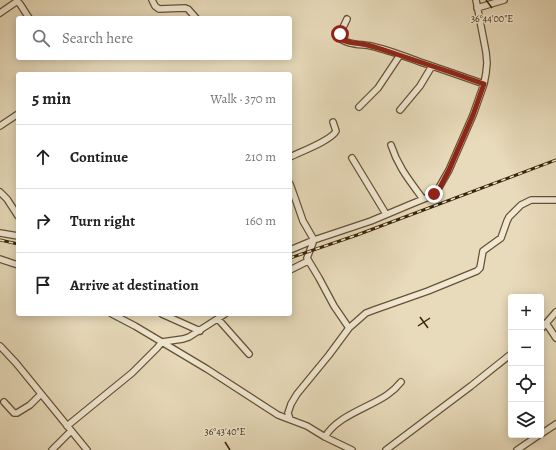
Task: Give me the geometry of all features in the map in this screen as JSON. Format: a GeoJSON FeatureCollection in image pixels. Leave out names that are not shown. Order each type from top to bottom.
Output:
{"type":"FeatureCollection","features":[{"type":"Feature","properties":{"kind":"street"},"geometry":{"type":"LineString","coordinates":[[152,0],[155,6],[159,9],[185,8],[188,9],[194,16]]}},
{"type":"Feature","properties":{"kind":"street"},"geometry":{"type":"LineString","coordinates":[[292,249],[314,240],[371,221],[431,196],[438,191],[471,121],[484,84],[487,58],[476,0]]}},
{"type":"Feature","properties":{"kind":"street"},"geometry":{"type":"LineString","coordinates":[[477,8],[504,0]]}},
{"type":"Feature","properties":{"kind":"street"},"geometry":{"type":"LineString","coordinates":[[0,13],[18,2],[28,16]]}},
{"type":"Feature","properties":{"kind":"street"},"geometry":{"type":"LineString","coordinates":[[347,19],[340,34],[340,38],[343,40],[372,46],[484,84]]}},
{"type":"Feature","properties":{"kind":"street"},"geometry":{"type":"LineString","coordinates":[[359,107],[378,88],[400,55]]}},
{"type":"Feature","properties":{"kind":"street"},"geometry":{"type":"LineString","coordinates":[[400,110],[420,86],[432,66]]}},
{"type":"Feature","properties":{"kind":"street"},"geometry":{"type":"LineString","coordinates":[[0,126],[16,115]]}},
{"type":"Feature","properties":{"kind":"street"},"geometry":{"type":"LineString","coordinates":[[292,156],[334,135],[336,130],[333,122]]}},
{"type":"Feature","properties":{"kind":"street"},"geometry":{"type":"LineString","coordinates":[[391,145],[401,169],[423,199]]}},
{"type":"Feature","properties":{"kind":"street"},"geometry":{"type":"LineString","coordinates":[[352,158],[386,214]]}},
{"type":"Feature","properties":{"kind":"street"},"geometry":{"type":"LineString","coordinates":[[292,190],[303,221],[314,240]]}},
{"type":"Feature","properties":{"kind":"street"},"geometry":{"type":"LineString","coordinates":[[0,192],[16,213]]}},
{"type":"Feature","properties":{"kind":"street"},"geometry":{"type":"LineString","coordinates":[[290,419],[288,413],[297,394],[349,328],[366,313],[477,272],[480,268],[483,251],[501,238],[507,221],[512,213],[527,202],[536,200],[556,200]]}},
{"type":"Feature","properties":{"kind":"street"},"geometry":{"type":"LineString","coordinates":[[292,206],[297,205]]}},
{"type":"Feature","properties":{"kind":"street"},"geometry":{"type":"LineString","coordinates":[[0,233],[16,236]]}},
{"type":"Feature","properties":{"kind":"street"},"geometry":{"type":"LineString","coordinates":[[314,240],[307,256],[308,261],[334,306],[349,328]]}},
{"type":"Feature","properties":{"kind":"street"},"geometry":{"type":"LineString","coordinates":[[0,259],[16,264]]}},
{"type":"Feature","properties":{"kind":"street"},"geometry":{"type":"LineString","coordinates":[[292,269],[308,261]]}},
{"type":"Feature","properties":{"kind":"street"},"geometry":{"type":"LineString","coordinates":[[544,325],[556,312]]}},
{"type":"Feature","properties":{"kind":"street"},"geometry":{"type":"LineString","coordinates":[[116,316],[207,369],[278,415],[307,426],[325,437],[352,450]]}},
{"type":"Feature","properties":{"kind":"street"},"geometry":{"type":"LineString","coordinates":[[166,316],[200,331]]}},
{"type":"Feature","properties":{"kind":"street"},"geometry":{"type":"LineString","coordinates":[[67,426],[132,373],[162,342],[189,337],[222,316]]}},
{"type":"Feature","properties":{"kind":"street"},"geometry":{"type":"LineString","coordinates":[[218,319],[249,354]]}},
{"type":"Feature","properties":{"kind":"street"},"geometry":{"type":"LineString","coordinates":[[546,323],[556,338]]}},
{"type":"Feature","properties":{"kind":"street"},"geometry":{"type":"LineString","coordinates":[[0,346],[16,363],[87,450]]}},
{"type":"Feature","properties":{"kind":"street"},"geometry":{"type":"LineString","coordinates":[[386,450],[508,356]]}},
{"type":"Feature","properties":{"kind":"street"},"geometry":{"type":"LineString","coordinates":[[325,437],[328,431],[335,424],[384,397],[401,382]]}},
{"type":"Feature","properties":{"kind":"street"},"geometry":{"type":"LineString","coordinates":[[4,402],[14,413],[17,413],[30,405],[41,394]]}},
{"type":"Feature","properties":{"kind":"street"},"geometry":{"type":"LineString","coordinates":[[544,432],[556,424]]}},
{"type":"Feature","properties":{"kind":"street"},"geometry":{"type":"LineString","coordinates":[[52,450],[71,431]]}},
{"type":"Feature","properties":{"kind":"street"},"geometry":{"type":"LineString","coordinates":[[517,450],[534,438]]}},
{"type":"Feature","properties":{"kind":"railway"},"geometry":{"type":"LineString","coordinates":[[292,257],[357,235],[556,160]]}},
{"type":"Feature","properties":{"kind":"railway"},"geometry":{"type":"LineString","coordinates":[[0,240],[16,244]]}},
{"type":"Feature","properties":{"kind":"route"},"geometry":{"type":"LineString","coordinates":[[340,34],[339,37],[348,42],[372,46],[484,84],[473,115],[449,170],[438,191],[434,194]]}}]}
